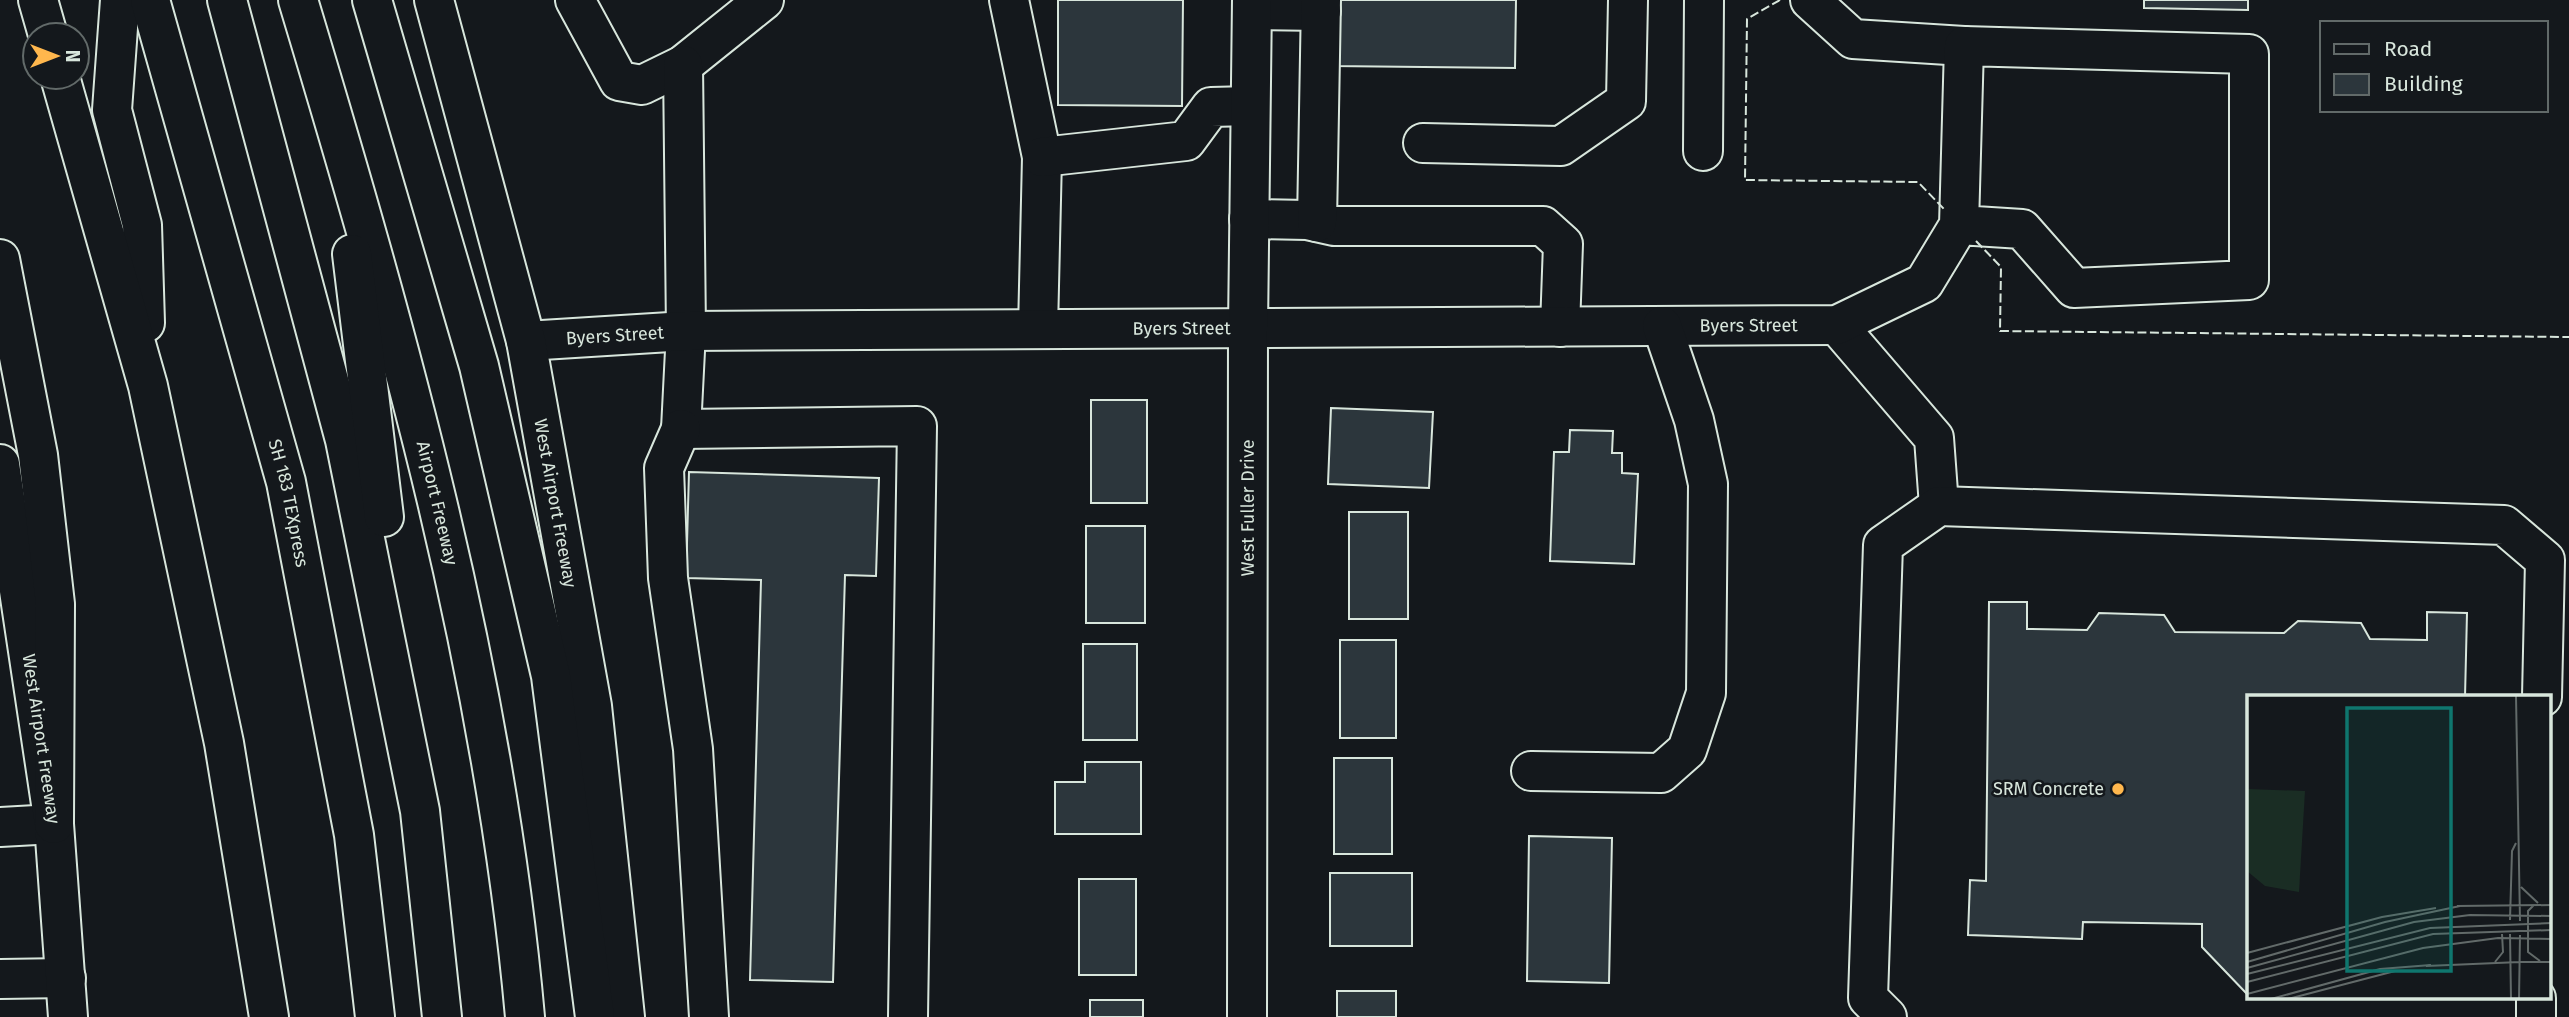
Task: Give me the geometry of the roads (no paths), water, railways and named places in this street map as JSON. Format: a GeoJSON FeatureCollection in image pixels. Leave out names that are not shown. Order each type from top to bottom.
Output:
{"type":"FeatureCollection","features":[{"type":"Feature","properties":{"kind":"main road"},"geometry":{"type":"LineString","coordinates":[[38,0],[44,21]]}},
{"type":"Feature","properties":{"kind":"main road"},"geometry":{"type":"LineString","coordinates":[[120,0],[112,110],[142,225],[148,386]]}},
{"type":"Feature","properties":{"kind":"main road","name":"SH 183 TEXpress"},"geometry":{"type":"LineString","coordinates":[[150,0],[286,482],[354,835],[375,1017]]}},
{"type":"Feature","properties":{"kind":"main road"},"geometry":{"type":"LineString","coordinates":[[227,0],[345,440],[420,811]]}},
{"type":"Feature","properties":{"kind":"main road","name":"Airport Freeway"},"geometry":{"type":"LineString","coordinates":[[298,0],[410,390],[472,657],[517,927],[525,1017]]}},
{"type":"Feature","properties":{"kind":"main road"},"geometry":{"type":"LineString","coordinates":[[372,0],[479,366],[551,676],[595,1017]]}},
{"type":"Feature","properties":{"kind":"main road","name":"West Airport Freeway"},"geometry":{"type":"LineString","coordinates":[[434,0],[526,341],[592,706],[625,1017]]}},
{"type":"Feature","properties":{"kind":"main road"},"geometry":{"type":"LineString","coordinates":[[575,0],[619,81],[642,85],[683,65],[764,0]]}},
{"type":"Feature","properties":{"kind":"main road"},"geometry":{"type":"LineString","coordinates":[[1009,0],[1042,157],[1038,329]]}},
{"type":"Feature","properties":{"kind":"main road"},"geometry":{"type":"LineString","coordinates":[[1423,143],[1561,146],[1626,101],[1628,0]]}},
{"type":"Feature","properties":{"kind":"main road"},"geometry":{"type":"LineString","coordinates":[[1703,151],[1704,0]]}},
{"type":"Feature","properties":{"kind":"main road"},"geometry":{"type":"LineString","coordinates":[[1810,0],[1853,39],[1964,46],[2249,54],[2249,280],[2074,288],[2022,229],[1959,225]]}},
{"type":"Feature","properties":{"kind":"main road"},"geometry":{"type":"LineString","coordinates":[[1252,5],[1321,5],[1317,222]]}},
{"type":"Feature","properties":{"kind":"main road","name":"West Fuller Drive"},"geometry":{"type":"LineString","coordinates":[[1247,1017],[1248,328],[1252,5]]}},
{"type":"Feature","properties":{"kind":"main road"},"geometry":{"type":"LineString","coordinates":[[1939,506],[1934,438],[1837,326],[1924,283],[1959,225],[1964,46]]}},
{"type":"Feature","properties":{"kind":"main road"},"geometry":{"type":"LineString","coordinates":[[683,65],[686,331],[681,429],[664,468],[668,578],[693,749],[709,1017]]}},
{"type":"Feature","properties":{"kind":"main road"},"geometry":{"type":"LineString","coordinates":[[64,91],[148,386],[224,743],[269,1017]]}},
{"type":"Feature","properties":{"kind":"main road"},"geometry":{"type":"LineString","coordinates":[[1042,157],[1186,141],[1211,107],[1250,106]]}},
{"type":"Feature","properties":{"kind":"main road"},"geometry":{"type":"LineString","coordinates":[[337,131],[420,811],[442,1017]]}},
{"type":"Feature","properties":{"kind":"main road"},"geometry":{"type":"LineString","coordinates":[[1249,219],[1317,222],[1334,226],[1543,226],[1563,244],[1560,327]]}},
{"type":"Feature","properties":{"kind":"main road"},"geometry":{"type":"LineString","coordinates":[[0,259],[38,455],[55,604],[54,824],[0,827]]}},
{"type":"Feature","properties":{"kind":"main road"},"geometry":{"type":"LineString","coordinates":[[1531,771],[1661,773],[1687,750],[1706,693],[1708,484],[1694,420],[1662,326]]}},
{"type":"Feature","properties":{"kind":"main road","name":"Byers Street"},"geometry":{"type":"LineString","coordinates":[[526,341],[686,331],[1837,326]]}},
{"type":"Feature","properties":{"kind":"main road"},"geometry":{"type":"LineString","coordinates":[[681,429],[917,426],[908,1017]]}},
{"type":"Feature","properties":{"kind":"main road","name":"West Airport Freeway"},"geometry":{"type":"LineString","coordinates":[[0,464],[4,510],[54,824],[68,1017]]}},
{"type":"Feature","properties":{"kind":"main road"},"geometry":{"type":"LineString","coordinates":[[1887,1017],[1868,998],[1883,545],[1939,506],[2504,525],[2545,560],[2542,695]]}},
{"type":"Feature","properties":{"kind":"main road"},"geometry":{"type":"LineString","coordinates":[[0,979],[66,978]]}},
{"type":"Feature","properties":{"kind":"place","name":"SRM Concrete"},"geometry":{"type":"Point","coordinates":[2118,789]}}]}
